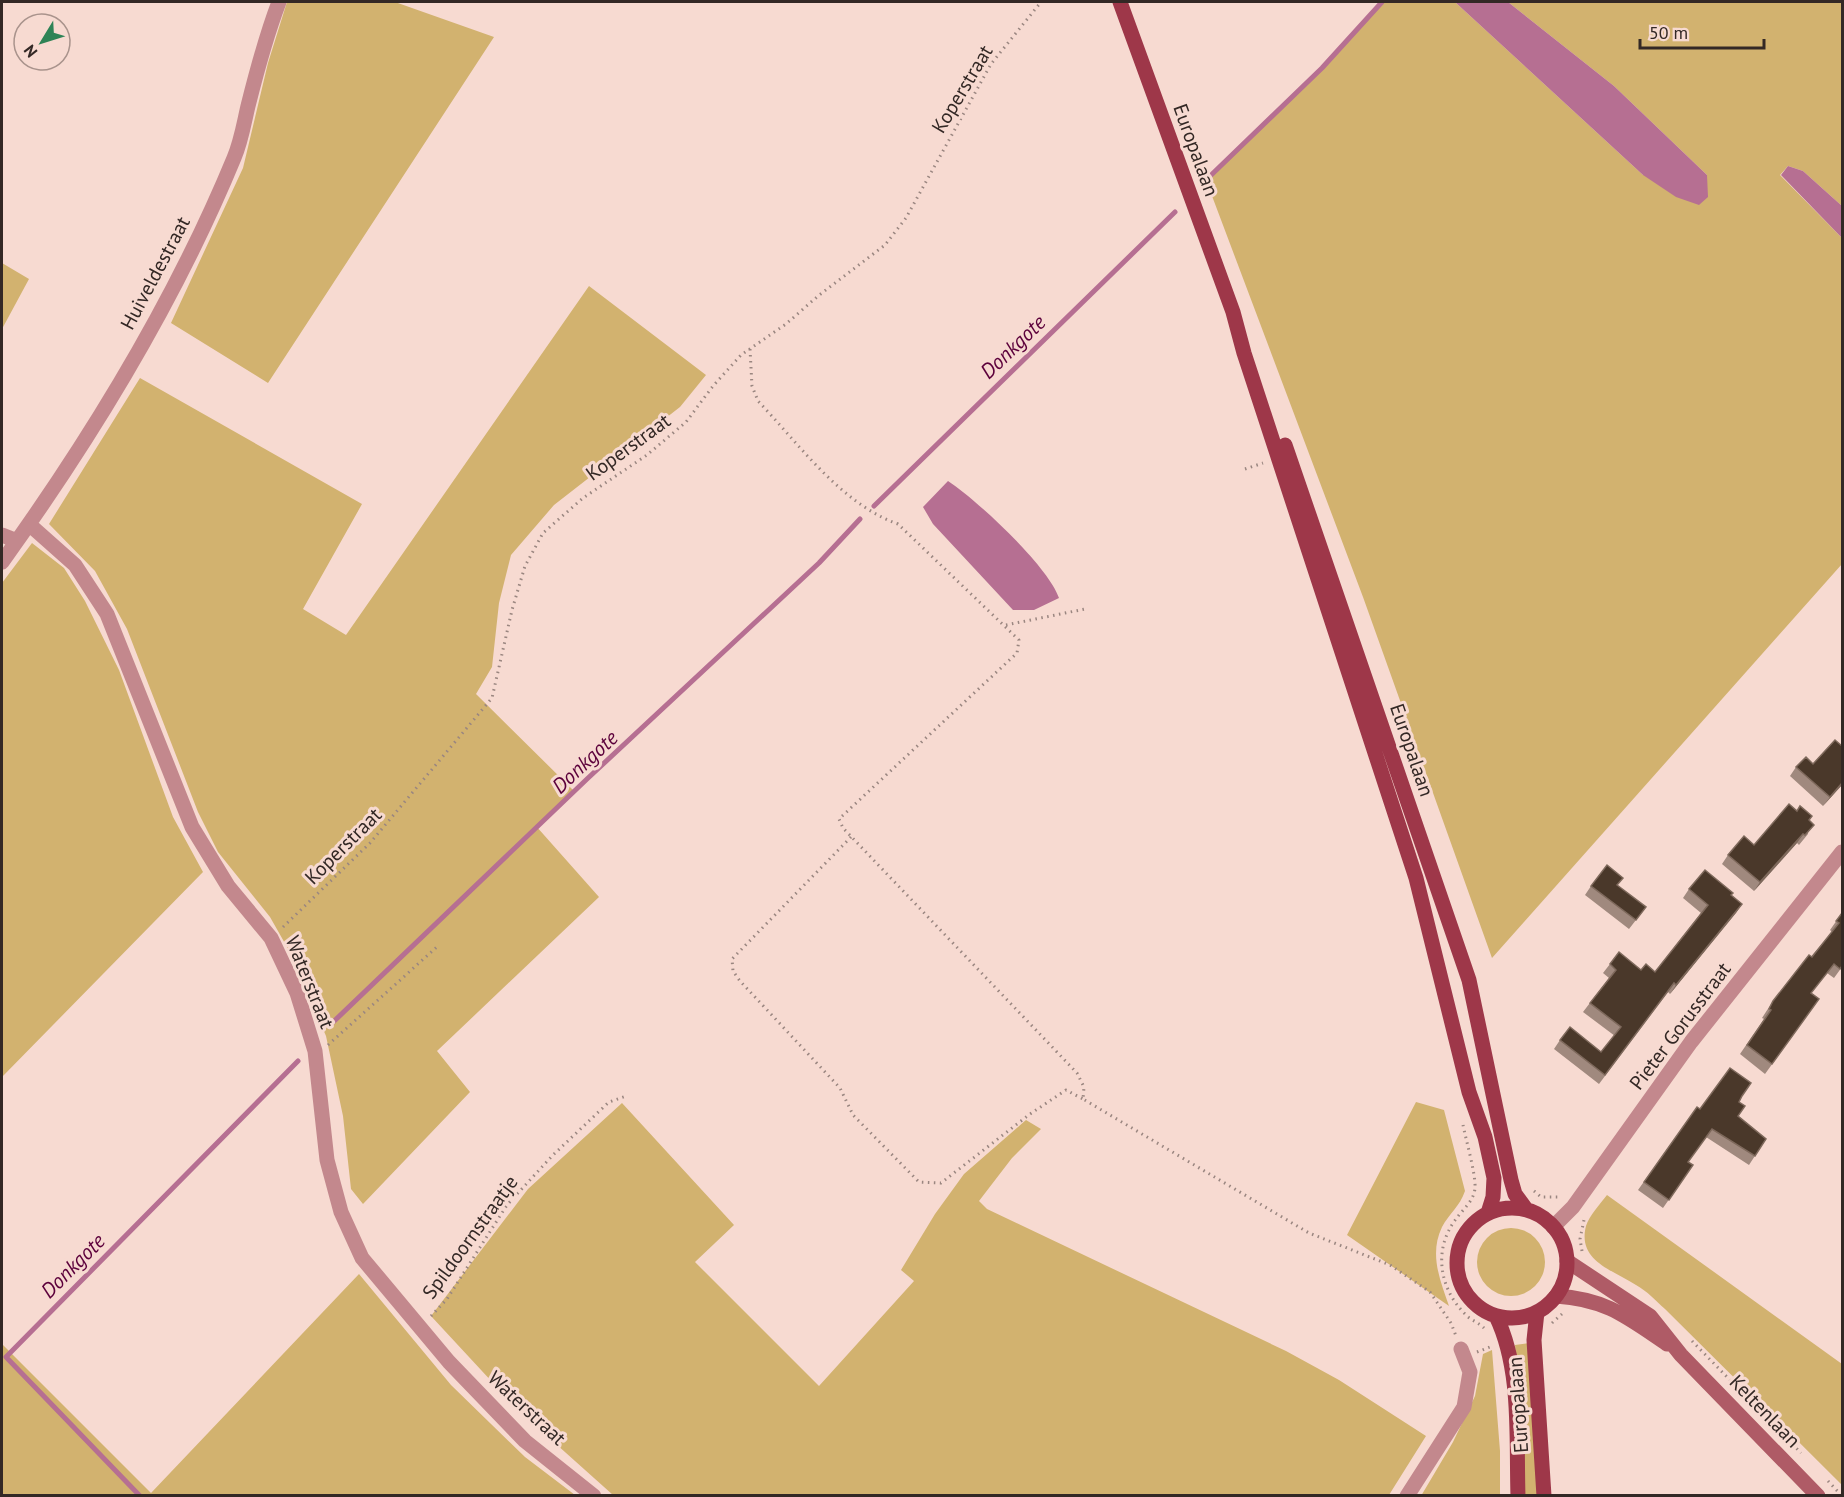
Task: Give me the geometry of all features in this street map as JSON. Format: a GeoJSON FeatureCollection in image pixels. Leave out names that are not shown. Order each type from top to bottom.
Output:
{"type":"FeatureCollection","features":[{"type":"Feature","properties":{"kind":"main road","name":"Europalaan"},"geometry":{"type":"LineString","coordinates":[[1120,2],[1233,312],[1244,353],[1416,878],[1469,1092],[1485,1137],[1494,1178],[1493,1197],[1488,1213]]}},
{"type":"Feature","properties":{"kind":"main road","name":"Europalaan"},"geometry":{"type":"LineString","coordinates":[[1233,312],[1251,349],[1469,980],[1515,1194],[1526,1209],[1541,1216],[1553,1227]]}},
{"type":"Feature","properties":{"kind":"main road"},"geometry":{"type":"LineString","coordinates":[[1526,1209],[1500,1209],[1488,1213],[1472,1224],[1462,1239],[1457,1258],[1458,1277],[1466,1294],[1479,1308],[1496,1316],[1524,1317],[1537,1312],[1556,1296],[1564,1279],[1567,1261],[1563,1243],[1553,1227]]}},
{"type":"Feature","properties":{"kind":"main road","name":"Keltenlaan"},"geometry":{"type":"LineString","coordinates":[[1567,1261],[1650,1316],[1681,1355],[1818,1496]]}},
{"type":"Feature","properties":{"kind":"main road","name":"Keltenlaan"},"geometry":{"type":"LineString","coordinates":[[1556,1296],[1579,1298],[1603,1304],[1681,1355]]}},
{"type":"Feature","properties":{"kind":"main road","name":"Europalaan"},"geometry":{"type":"LineString","coordinates":[[1537,1312],[1534,1340],[1544,1496]]}},
{"type":"Feature","properties":{"kind":"main road","name":"Europalaan"},"geometry":{"type":"LineString","coordinates":[[1496,1316],[1508,1344],[1512,1368],[1518,1496]]}},
{"type":"Feature","properties":{"kind":"street","name":"Huiveldestraat"},"geometry":{"type":"LineString","coordinates":[[2,562],[30,525],[115,389],[189,260],[236,156],[266,37],[279,2]]}},
{"type":"Feature","properties":{"kind":"street","name":"Waterstraat"},"geometry":{"type":"LineString","coordinates":[[30,525],[75,566],[108,614],[192,827],[228,886],[270,939],[297,993],[316,1056],[327,1160],[341,1212],[362,1258],[420,1328],[525,1441],[594,1496]]}},
{"type":"Feature","properties":{"kind":"street"},"geometry":{"type":"LineString","coordinates":[[2,535],[17,541]]}},
{"type":"Feature","properties":{"kind":"street","name":"Pieter Gorusstraat"},"geometry":{"type":"LineString","coordinates":[[1553,1227],[1571,1210],[1691,1042],[1842,852]]}},
{"type":"Feature","properties":{"kind":"street"},"geometry":{"type":"LineString","coordinates":[[1407,1496],[1464,1407],[1470,1372],[1461,1350]]}},
{"type":"Feature","properties":{"kind":"path","name":"Koperstraat"},"geometry":{"type":"LineString","coordinates":[[270,939],[370,843],[492,698],[512,610],[525,566],[543,533],[583,498],[647,455],[686,422],[713,386],[750,349],[786,324],[818,296],[885,245],[906,218],[991,64],[1041,2]]}},
{"type":"Feature","properties":{"kind":"path"},"geometry":{"type":"LineString","coordinates":[[750,349],[752,386],[758,401],[852,501],[880,518],[898,524],[1006,625],[1019,640],[1017,653],[839,819],[851,837],[1077,1073],[1084,1087],[1083,1099]]}},
{"type":"Feature","properties":{"kind":"path"},"geometry":{"type":"LineString","coordinates":[[1006,625],[1085,609]]}},
{"type":"Feature","properties":{"kind":"path"},"geometry":{"type":"LineString","coordinates":[[851,837],[732,959],[733,971],[840,1088],[853,1115],[919,1182],[941,1183],[1030,1114],[1066,1090],[1309,1233],[1390,1265],[1430,1292],[1451,1323],[1461,1350]]}},
{"type":"Feature","properties":{"kind":"path"},"geometry":{"type":"LineString","coordinates":[[316,1056],[438,946]]}},
{"type":"Feature","properties":{"kind":"path","name":"Spildoornstraatje"},"geometry":{"type":"LineString","coordinates":[[420,1328],[447,1299],[507,1205],[552,1156],[609,1102],[626,1096]]}},
{"type":"Feature","properties":{"kind":"path"},"geometry":{"type":"LineString","coordinates":[[1461,1116],[1475,1187],[1470,1202],[1448,1230],[1443,1246],[1442,1271],[1447,1291],[1455,1302],[1467,1316],[1489,1333]]}},
{"type":"Feature","properties":{"kind":"path"},"geometry":{"type":"LineString","coordinates":[[1585,1217],[1580,1239],[1586,1258]]}},
{"type":"Feature","properties":{"kind":"path"},"geometry":{"type":"LineString","coordinates":[[1549,1329],[1553,1321],[1567,1312]]}},
{"type":"Feature","properties":{"kind":"shaded area"},"geometry":{"type":"Polygon","coordinates":[[[287,2],[395,2],[494,37],[268,383],[171,323],[243,168],[268,63],[287,2]]]}},
{"type":"Feature","properties":{"kind":"shaded area"},"geometry":{"type":"Polygon","coordinates":[[[1382,2],[1455,2],[1643,175],[1707,175],[1614,86],[1508,2],[1842,2],[1842,206],[1803,171],[1788,166],[1780,175],[1842,238],[1842,564],[1492,958],[1363,597],[1206,180],[1322,68],[1382,2]]]}},
{"type":"Feature","properties":{"kind":"shaded area"},"geometry":{"type":"Polygon","coordinates":[[[1455,2],[1508,2],[1614,86],[1707,175],[1708,197],[1699,205],[1676,197],[1643,175],[1455,2]]]}},
{"type":"Feature","properties":{"kind":"shaded area"},"geometry":{"type":"Polygon","coordinates":[[[1788,166],[1803,171],[1842,206],[1842,238],[1781,175],[1788,166]]]}},
{"type":"Feature","properties":{"kind":"shaded area"},"geometry":{"type":"Polygon","coordinates":[[[2,263],[29,279],[2,329],[2,263]]]}},
{"type":"Feature","properties":{"kind":"shaded area"},"geometry":{"type":"Polygon","coordinates":[[[589,286],[706,375],[680,407],[554,505],[511,555],[499,603],[492,667],[476,694],[573,790],[536,826],[599,897],[437,1051],[470,1092],[363,1204],[351,1189],[343,1116],[326,1036],[291,954],[270,917],[218,852],[198,812],[127,629],[95,571],[49,524],[140,378],[362,504],[303,609],[346,635],[589,286]]]}},
{"type":"Feature","properties":{"kind":"shaded area"},"geometry":{"type":"Polygon","coordinates":[[[948,481],[993,518],[1027,552],[1059,598],[1034,610],[1013,610],[933,524],[923,507],[948,481]]]}},
{"type":"Feature","properties":{"kind":"shaded area"},"geometry":{"type":"Polygon","coordinates":[[[32,543],[64,568],[85,601],[119,670],[173,817],[203,872],[2,1077],[2,583],[32,543]]]}},
{"type":"Feature","properties":{"kind":"shaded area"},"geometry":{"type":"Polygon","coordinates":[[[1416,1102],[1444,1110],[1465,1191],[1442,1227],[1436,1247],[1437,1267],[1449,1306],[1347,1235],[1416,1102]]]}},
{"type":"Feature","properties":{"kind":"shaded area"},"geometry":{"type":"Polygon","coordinates":[[[622,1103],[734,1225],[695,1262],[819,1386],[914,1281],[901,1270],[935,1214],[964,1174],[1026,1120],[1041,1129],[1012,1158],[979,1201],[987,1209],[1286,1351],[1339,1380],[1426,1436],[1389,1495],[613,1495],[518,1410],[431,1316],[528,1189],[622,1103]]]}},
{"type":"Feature","properties":{"kind":"shaded area"},"geometry":{"type":"Polygon","coordinates":[[[1607,1195],[1842,1364],[1842,1485],[1651,1296],[1599,1263],[1592,1256],[1585,1238],[1586,1226],[1607,1195]]]}},
{"type":"Feature","properties":{"kind":"shaded area"},"geometry":{"type":"Polygon","coordinates":[[[1504,1228],[1518,1228],[1530,1233],[1540,1243],[1545,1262],[1540,1281],[1530,1291],[1518,1296],[1504,1296],[1492,1291],[1482,1281],[1477,1269],[1477,1255],[1482,1243],[1492,1233],[1504,1228]]]}},
{"type":"Feature","properties":{"kind":"shaded area"},"geometry":{"type":"Polygon","coordinates":[[[359,1274],[451,1385],[525,1457],[575,1495],[2,1495],[2,1344],[151,1493],[359,1274]]]}},
{"type":"Feature","properties":{"kind":"shaded area"},"geometry":{"type":"Polygon","coordinates":[[[1530,1343],[1538,1495],[1524,1495],[1515,1345],[1530,1343]]]}},
{"type":"Feature","properties":{"kind":"shaded area"},"geometry":{"type":"Polygon","coordinates":[[[1492,1350],[1500,1451],[1500,1495],[1421,1496],[1453,1442],[1475,1396],[1483,1354],[1492,1350]]]}},
{"type":"Feature","properties":{"kind":"building"},"geometry":{"type":"Polygon","coordinates":[[[1835,740],[1842,746],[1842,783],[1830,797],[1796,767],[1806,757],[1813,764],[1835,740]]]}},
{"type":"Feature","properties":{"kind":"building"},"geometry":{"type":"Polygon","coordinates":[[[1789,804],[1797,811],[1800,806],[1812,816],[1809,820],[1814,825],[1760,882],[1728,855],[1744,836],[1754,845],[1789,804]]]}},
{"type":"Feature","properties":{"kind":"building"},"geometry":{"type":"Polygon","coordinates":[[[1607,865],[1623,878],[1617,885],[1646,907],[1636,920],[1591,886],[1607,865]]]}},
{"type":"Feature","properties":{"kind":"building"},"geometry":{"type":"Polygon","coordinates":[[[1705,870],[1733,893],[1731,895],[1742,904],[1676,985],[1674,983],[1605,1075],[1560,1040],[1570,1027],[1601,1052],[1621,1027],[1590,1003],[1616,970],[1610,964],[1619,952],[1641,970],[1646,964],[1655,972],[1708,905],[1689,889],[1705,870]]]}},
{"type":"Feature","properties":{"kind":"building"},"geometry":{"type":"Polygon","coordinates":[[[1842,913],[1842,966],[1840,969],[1834,964],[1811,993],[1819,999],[1772,1064],[1747,1045],[1771,1010],[1769,1009],[1773,1001],[1809,955],[1812,957],[1839,923],[1836,921],[1842,913]]]}},
{"type":"Feature","properties":{"kind":"building"},"geometry":{"type":"Polygon","coordinates":[[[1730,1068],[1751,1083],[1739,1102],[1745,1106],[1738,1116],[1766,1139],[1755,1156],[1712,1129],[1688,1162],[1693,1165],[1669,1200],[1644,1182],[1697,1107],[1700,1109],[1730,1068]]]}},
{"type":"Feature","properties":{"kind":"waterway","name":"Donkgote"},"geometry":{"type":"LineString","coordinates":[[1206,180],[1322,68],[1382,2]]}},
{"type":"Feature","properties":{"kind":"waterway","name":"Donkgote"},"geometry":{"type":"LineString","coordinates":[[874,506],[1175,212]]}},
{"type":"Feature","properties":{"kind":"waterway","name":"Donkgote"},"geometry":{"type":"LineString","coordinates":[[329,1026],[587,779],[819,563],[860,519]]}},
{"type":"Feature","properties":{"kind":"waterway","name":"Donkgote"},"geometry":{"type":"LineString","coordinates":[[140,1496],[6,1357],[298,1061]]}}]}
